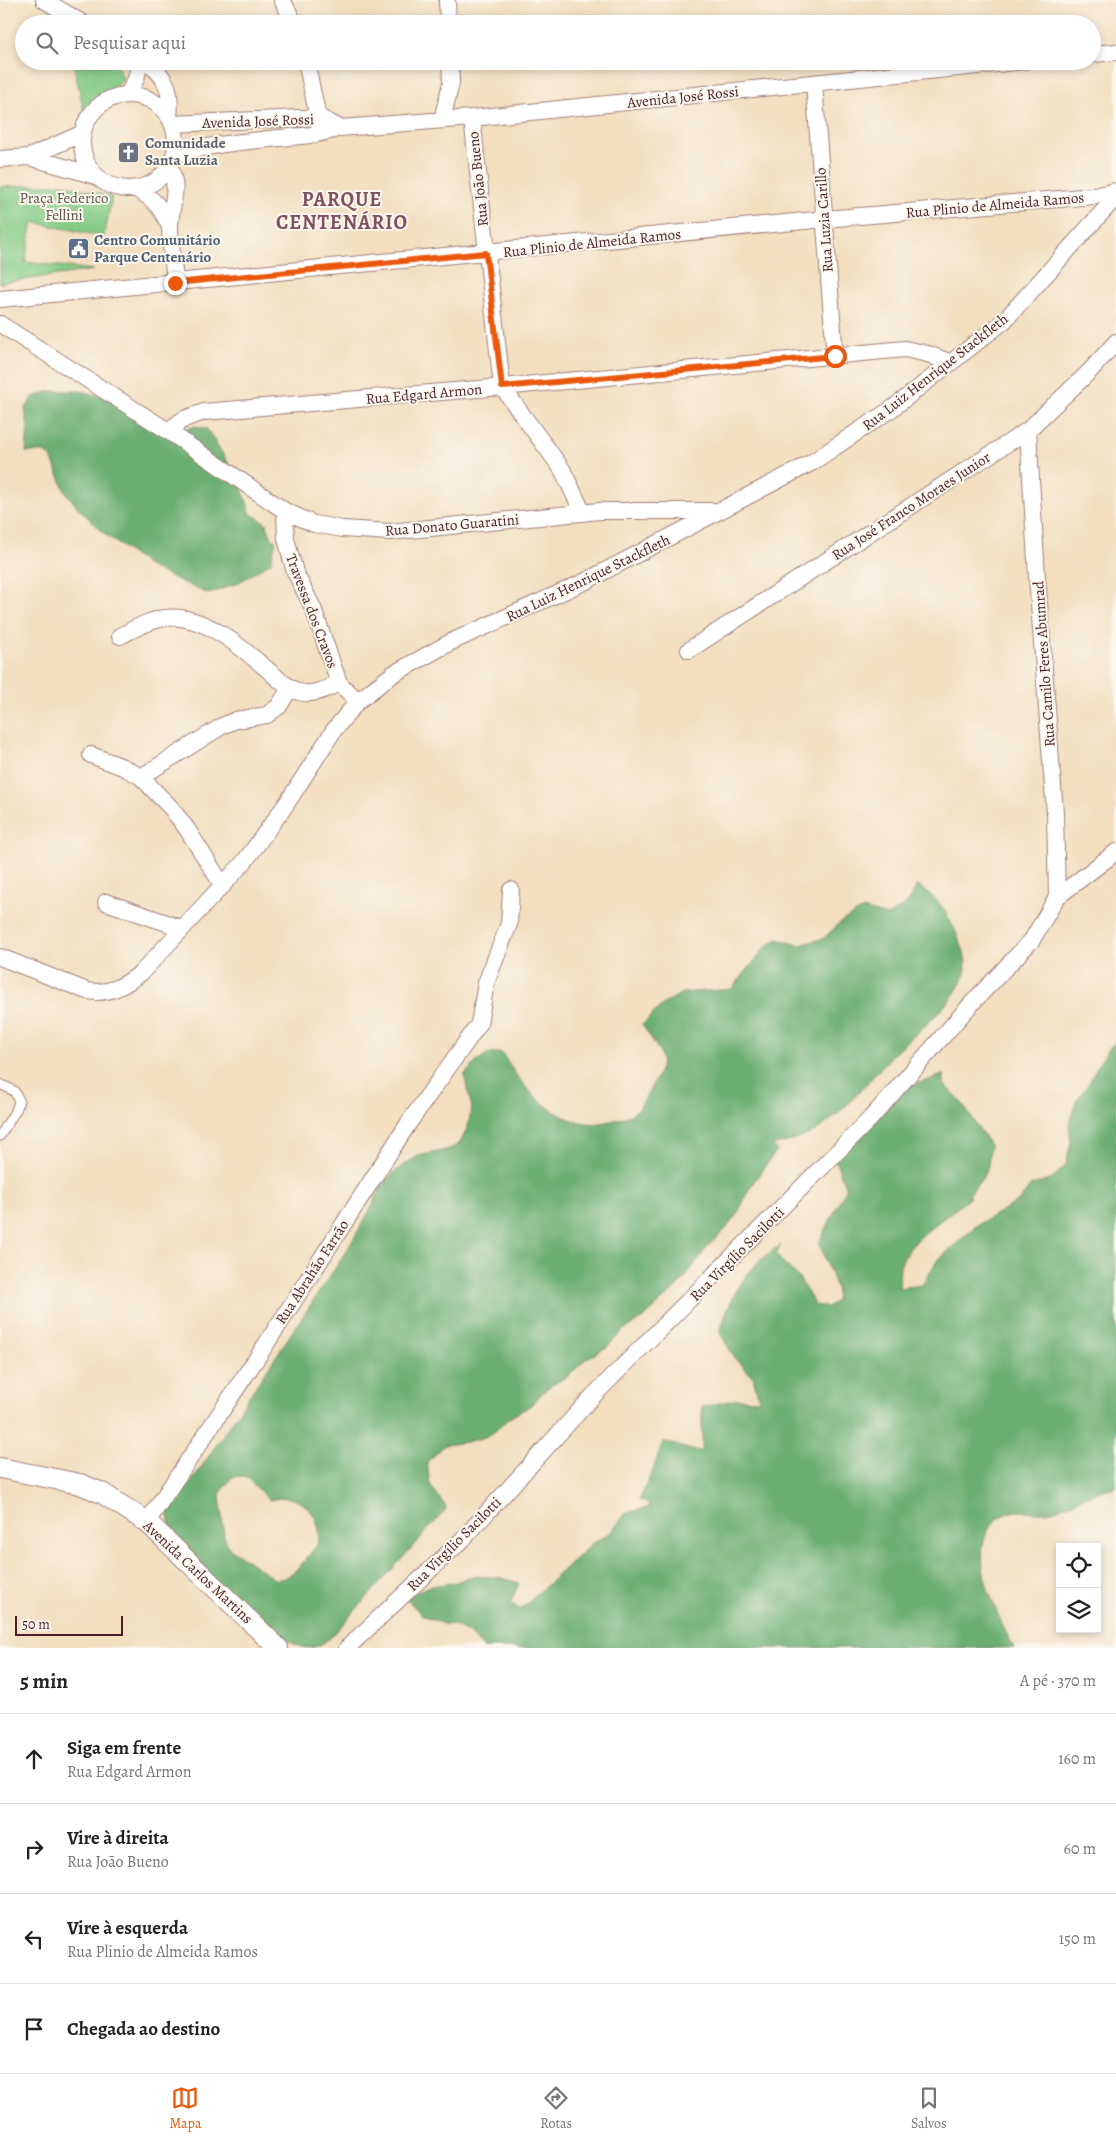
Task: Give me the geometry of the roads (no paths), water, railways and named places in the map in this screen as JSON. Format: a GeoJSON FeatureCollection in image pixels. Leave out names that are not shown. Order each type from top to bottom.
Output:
{"type":"FeatureCollection","features":[{"type":"Feature","properties":{"kind":"street"},"geometry":{"type":"LineString","coordinates":[[44,0],[69,15]]}},
{"type":"Feature","properties":{"kind":"street"},"geometry":{"type":"LineString","coordinates":[[282,0],[290,15]]}},
{"type":"Feature","properties":{"kind":"street"},"geometry":{"type":"LineString","coordinates":[[446,0],[447,15]]}},
{"type":"Feature","properties":{"kind":"street"},"geometry":{"type":"LineString","coordinates":[[1101,53],[1116,52]]}},
{"type":"Feature","properties":{"kind":"street"},"geometry":{"type":"LineString","coordinates":[[128,94],[136,79],[138,70]]}},
{"type":"Feature","properties":{"kind":"street"},"geometry":{"type":"LineString","coordinates":[[156,70],[167,84],[171,101],[171,120],[176,139],[172,161],[176,189],[170,227],[175,283]]}},
{"type":"Feature","properties":{"kind":"street"},"geometry":{"type":"LineString","coordinates":[[308,70],[322,134]]}},
{"type":"Feature","properties":{"kind":"street"},"geometry":{"type":"LineString","coordinates":[[442,120],[451,84],[450,70]]}},
{"type":"Feature","properties":{"kind":"street","name":"Avenida José Rossi"},"geometry":{"type":"LineString","coordinates":[[172,161],[193,149],[225,143],[322,134],[340,128],[472,118],[939,70]]}},
{"type":"Feature","properties":{"kind":"street","name":"Rua Luzia Carillo"},"geometry":{"type":"LineString","coordinates":[[814,83],[835,356]]}},
{"type":"Feature","properties":{"kind":"street"},"geometry":{"type":"LineString","coordinates":[[171,120],[158,104],[144,97],[128,94],[113,97],[99,105],[88,118],[83,133],[82,148],[86,163],[96,176],[107,185],[121,189],[136,189],[149,185],[160,178],[172,161]]}},
{"type":"Feature","properties":{"kind":"street","name":"Avenida José Rossi"},"geometry":{"type":"LineString","coordinates":[[171,120],[319,117],[340,128]]}},
{"type":"Feature","properties":{"kind":"street","name":"Rua João Bueno"},"geometry":{"type":"LineString","coordinates":[[472,118],[502,387],[562,468],[584,513]]}},
{"type":"Feature","properties":{"kind":"street"},"geometry":{"type":"LineString","coordinates":[[30,157],[83,133]]}},
{"type":"Feature","properties":{"kind":"street"},"geometry":{"type":"LineString","coordinates":[[0,159],[30,157],[96,176]]}},
{"type":"Feature","properties":{"kind":"street"},"geometry":{"type":"LineString","coordinates":[[136,189],[150,197],[161,208],[170,227]]}},
{"type":"Feature","properties":{"kind":"street","name":"Rua Plinio de Almeida Ramos"},"geometry":{"type":"LineString","coordinates":[[0,299],[1094,196],[1116,191]]}},
{"type":"Feature","properties":{"kind":"street","name":"Rua Luiz Henrique Stackfleth"},"geometry":{"type":"LineString","coordinates":[[0,958],[87,991],[99,993],[113,990],[126,984],[141,973],[181,928],[223,886],[264,837],[334,730],[358,701],[393,674],[452,642],[584,582],[811,463],[892,408],[1004,321],[1116,196]]}},
{"type":"Feature","properties":{"kind":"street","name":"Rua Donato Guaratini"},"geometry":{"type":"LineString","coordinates":[[0,324],[168,431],[285,512],[314,524],[343,529],[390,532],[600,511],[722,511]]}},
{"type":"Feature","properties":{"kind":"street","name":"Rua José Franco Moraes Junior"},"geometry":{"type":"LineString","coordinates":[[689,650],[1028,430],[1116,342]]}},
{"type":"Feature","properties":{"kind":"street","name":"Rua Edgard Armon"},"geometry":{"type":"LineString","coordinates":[[168,431],[184,419],[204,412],[502,387],[905,349],[928,354],[951,363]]}},
{"type":"Feature","properties":{"kind":"street","name":"Rua Camilo Feres Abumrad"},"geometry":{"type":"LineString","coordinates":[[1028,430],[1055,813],[1057,897]]}},
{"type":"Feature","properties":{"kind":"street","name":"Travessa dos Cravos"},"geometry":{"type":"LineString","coordinates":[[285,512],[286,539],[295,572],[313,608],[339,683],[358,701]]}},
{"type":"Feature","properties":{"kind":"street"},"geometry":{"type":"LineString","coordinates":[[120,636],[159,619],[188,620],[216,630],[246,651],[290,688],[300,693],[309,693],[339,683]]}},
{"type":"Feature","properties":{"kind":"street"},"geometry":{"type":"LineString","coordinates":[[141,777],[222,726],[236,720],[267,715],[278,706],[290,688]]}},
{"type":"Feature","properties":{"kind":"street"},"geometry":{"type":"LineString","coordinates":[[91,756],[122,767],[141,777],[171,808],[187,829],[223,886]]}},
{"type":"Feature","properties":{"kind":"street","name":"Rua Virgílio Sacilotti"},"geometry":{"type":"LineString","coordinates":[[347,1648],[463,1539],[594,1396],[872,1118],[973,1002],[1032,940],[1057,897],[1116,852]]}},
{"type":"Feature","properties":{"kind":"street","name":"Rua Abrahão Farrão"},"geometry":{"type":"LineString","coordinates":[[147,1522],[261,1352],[410,1121],[479,1024],[486,984],[509,924],[511,890]]}},
{"type":"Feature","properties":{"kind":"street"},"geometry":{"type":"LineString","coordinates":[[106,902],[181,928]]}},
{"type":"Feature","properties":{"kind":"street","name":"Avenida Carlos Martins"},"geometry":{"type":"LineString","coordinates":[[0,1468],[58,1478],[80,1484],[102,1493],[147,1522],[278,1648]]}},
{"type":"Feature","properties":{"kind":"lane"},"geometry":{"type":"LineString","coordinates":[[0,1084],[14,1091],[19,1100],[17,1108],[0,1136]]}},
{"type":"Feature","properties":{"kind":"place","name":"Comunidade Santa Luzia"},"geometry":{"type":"Point","coordinates":[129,152]}},
{"type":"Feature","properties":{"kind":"place","name":"Centro Comunitário Parque Centenário"},"geometry":{"type":"Point","coordinates":[78,249]}},
{"type":"Feature","properties":{"kind":"district","name":"PARQUE CENTENÁRIO"},"geometry":{"type":"Point","coordinates":[342,210]}},
{"type":"Feature","properties":{"kind":"park label","name":"Praça Federico Fellini"},"geometry":{"type":"Point","coordinates":[64,206]}}]}
